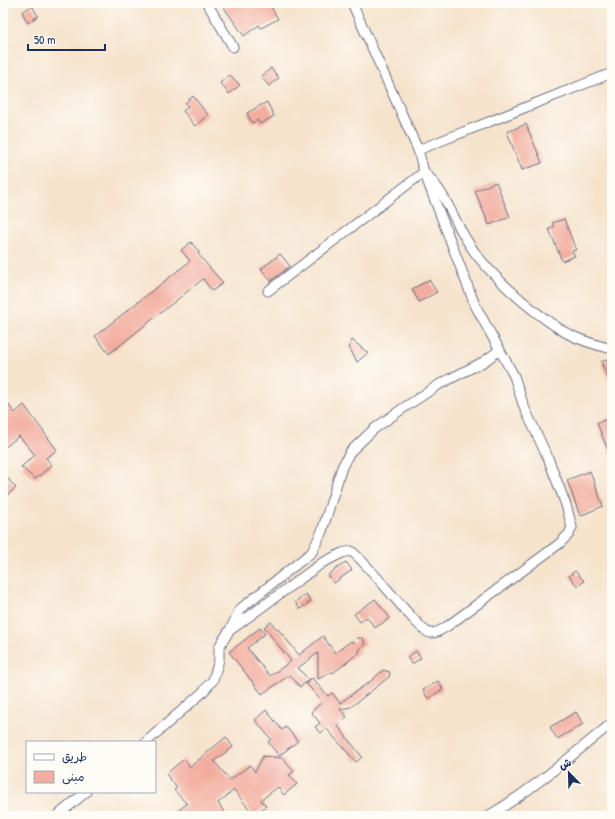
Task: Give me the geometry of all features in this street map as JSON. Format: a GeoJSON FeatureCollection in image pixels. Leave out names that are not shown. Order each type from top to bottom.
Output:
{"type":"FeatureCollection","features":[{"type":"Feature","properties":{"kind":"street"},"geometry":{"type":"LineString","coordinates":[[207,3],[233,47]]}},
{"type":"Feature","properties":{"kind":"street"},"geometry":{"type":"LineString","coordinates":[[229,631],[322,563],[342,553],[351,551],[360,556],[366,568],[381,580],[415,623],[425,632],[436,633],[450,625],[547,553],[569,534],[572,527],[565,500],[548,458],[524,407],[514,376],[475,305],[424,172],[418,150],[352,3]]}},
{"type":"Feature","properties":{"kind":"street"},"geometry":{"type":"LineString","coordinates":[[418,150],[612,73]]}},
{"type":"Feature","properties":{"kind":"street"},"geometry":{"type":"LineString","coordinates":[[268,291],[424,172]]}},
{"type":"Feature","properties":{"kind":"street"},"geometry":{"type":"LineString","coordinates":[[424,172],[436,183],[472,250],[501,281],[539,314],[564,332],[586,341],[612,348]]}},
{"type":"Feature","properties":{"kind":"street"},"geometry":{"type":"LineString","coordinates":[[147,741],[203,692],[214,680],[219,660],[219,647],[240,610],[312,552],[322,531],[342,467],[350,452],[374,429],[402,409],[440,384],[483,362],[500,350]]}},
{"type":"Feature","properties":{"kind":"street"},"geometry":{"type":"LineString","coordinates":[[488,816],[511,802],[564,763],[612,723]]}},
{"type":"Feature","properties":{"kind":"street"},"geometry":{"type":"LineString","coordinates":[[57,816],[85,793]]}},
{"type":"Feature","properties":{"kind":"building"},"geometry":{"type":"Polygon","coordinates":[[[221,3],[269,3],[278,19],[261,28],[259,25],[244,36],[221,3]]]}},
{"type":"Feature","properties":{"kind":"building"},"geometry":{"type":"Polygon","coordinates":[[[32,6],[38,16],[28,23],[22,12],[32,6]]]}},
{"type":"Feature","properties":{"kind":"building"},"geometry":{"type":"Polygon","coordinates":[[[271,68],[279,78],[269,86],[261,77],[271,68]]]}},
{"type":"Feature","properties":{"kind":"building"},"geometry":{"type":"Polygon","coordinates":[[[230,75],[240,85],[229,94],[220,83],[230,75]]]}},
{"type":"Feature","properties":{"kind":"building"},"geometry":{"type":"Polygon","coordinates":[[[193,96],[208,115],[195,126],[183,111],[188,107],[185,103],[193,96]]]}},
{"type":"Feature","properties":{"kind":"building"},"geometry":{"type":"Polygon","coordinates":[[[267,102],[274,116],[260,124],[258,120],[252,123],[247,113],[267,102]]]}},
{"type":"Feature","properties":{"kind":"building"},"geometry":{"type":"Polygon","coordinates":[[[526,124],[542,163],[522,170],[507,132],[526,124]]]}},
{"type":"Feature","properties":{"kind":"building"},"geometry":{"type":"Polygon","coordinates":[[[496,182],[510,217],[489,225],[475,191],[496,182]]]}},
{"type":"Feature","properties":{"kind":"building"},"geometry":{"type":"Polygon","coordinates":[[[564,219],[576,250],[572,251],[575,256],[562,261],[549,229],[554,227],[552,223],[564,219]]]}},
{"type":"Feature","properties":{"kind":"building"},"geometry":{"type":"Polygon","coordinates":[[[191,242],[199,252],[198,254],[223,283],[212,291],[203,279],[109,354],[95,336],[190,261],[181,250],[191,242]]]}},
{"type":"Feature","properties":{"kind":"building"},"geometry":{"type":"Polygon","coordinates":[[[280,254],[290,266],[271,281],[261,269],[280,254]]]}},
{"type":"Feature","properties":{"kind":"building"},"geometry":{"type":"Polygon","coordinates":[[[429,280],[437,292],[419,302],[412,289],[429,280]]]}},
{"type":"Feature","properties":{"kind":"building"},"geometry":{"type":"Polygon","coordinates":[[[352,340],[368,353],[357,362],[349,347],[352,340]]]}},
{"type":"Feature","properties":{"kind":"building"},"geometry":{"type":"Polygon","coordinates":[[[612,357],[612,387],[601,362],[612,357]]]}},
{"type":"Feature","properties":{"kind":"building"},"geometry":{"type":"Polygon","coordinates":[[[3,398],[15,413],[24,405],[57,450],[46,458],[52,465],[35,479],[21,467],[35,455],[19,436],[3,449],[3,398]]]}},
{"type":"Feature","properties":{"kind":"building"},"geometry":{"type":"Polygon","coordinates":[[[612,417],[612,460],[597,423],[612,417]]]}},
{"type":"Feature","properties":{"kind":"building"},"geometry":{"type":"Polygon","coordinates":[[[590,471],[603,506],[580,516],[567,480],[590,471]]]}},
{"type":"Feature","properties":{"kind":"building"},"geometry":{"type":"Polygon","coordinates":[[[3,473],[16,488],[7,495],[3,490],[3,473]]]}},
{"type":"Feature","properties":{"kind":"building"},"geometry":{"type":"Polygon","coordinates":[[[346,562],[352,570],[334,583],[328,575],[346,562]]]}},
{"type":"Feature","properties":{"kind":"building"},"geometry":{"type":"Polygon","coordinates":[[[575,571],[584,581],[578,587],[569,576],[575,571]]]}},
{"type":"Feature","properties":{"kind":"building"},"geometry":{"type":"Polygon","coordinates":[[[306,594],[311,601],[300,609],[295,602],[306,594]]]}},
{"type":"Feature","properties":{"kind":"building"},"geometry":{"type":"Polygon","coordinates":[[[375,599],[390,618],[375,628],[367,617],[360,622],[354,614],[375,599]]]}},
{"type":"Feature","properties":{"kind":"building"},"geometry":{"type":"Polygon","coordinates":[[[271,622],[299,655],[323,636],[335,653],[351,641],[353,643],[358,638],[363,638],[365,644],[359,650],[360,652],[333,673],[332,672],[318,679],[318,653],[298,668],[309,680],[300,687],[290,675],[262,694],[229,652],[260,628],[265,634],[247,648],[270,676],[291,661],[264,627],[271,622]]]}},
{"type":"Feature","properties":{"kind":"building"},"geometry":{"type":"Polygon","coordinates":[[[416,651],[421,658],[412,664],[407,657],[416,651]]]}},
{"type":"Feature","properties":{"kind":"building"},"geometry":{"type":"Polygon","coordinates":[[[383,670],[390,672],[389,677],[351,707],[340,709],[347,717],[337,725],[362,757],[356,762],[326,728],[321,733],[315,727],[320,723],[311,712],[322,702],[306,683],[312,678],[328,696],[332,693],[340,703],[372,680],[383,670]]]}},
{"type":"Feature","properties":{"kind":"building"},"geometry":{"type":"Polygon","coordinates":[[[438,681],[443,689],[428,699],[423,690],[438,681]]]}},
{"type":"Feature","properties":{"kind":"building"},"geometry":{"type":"Polygon","coordinates":[[[266,710],[282,730],[286,727],[298,741],[279,756],[268,742],[271,739],[255,720],[266,710]]]}},
{"type":"Feature","properties":{"kind":"building"},"geometry":{"type":"Polygon","coordinates":[[[576,712],[583,724],[557,739],[550,727],[576,712]]]}},
{"type":"Feature","properties":{"kind":"building"},"geometry":{"type":"Polygon","coordinates":[[[226,737],[233,747],[214,761],[230,780],[250,765],[255,772],[263,756],[282,758],[294,772],[289,775],[297,784],[284,795],[278,787],[261,800],[266,806],[254,815],[234,790],[218,803],[227,816],[170,816],[187,804],[174,790],[177,788],[166,774],[184,759],[190,767],[226,737]]]}}]}
